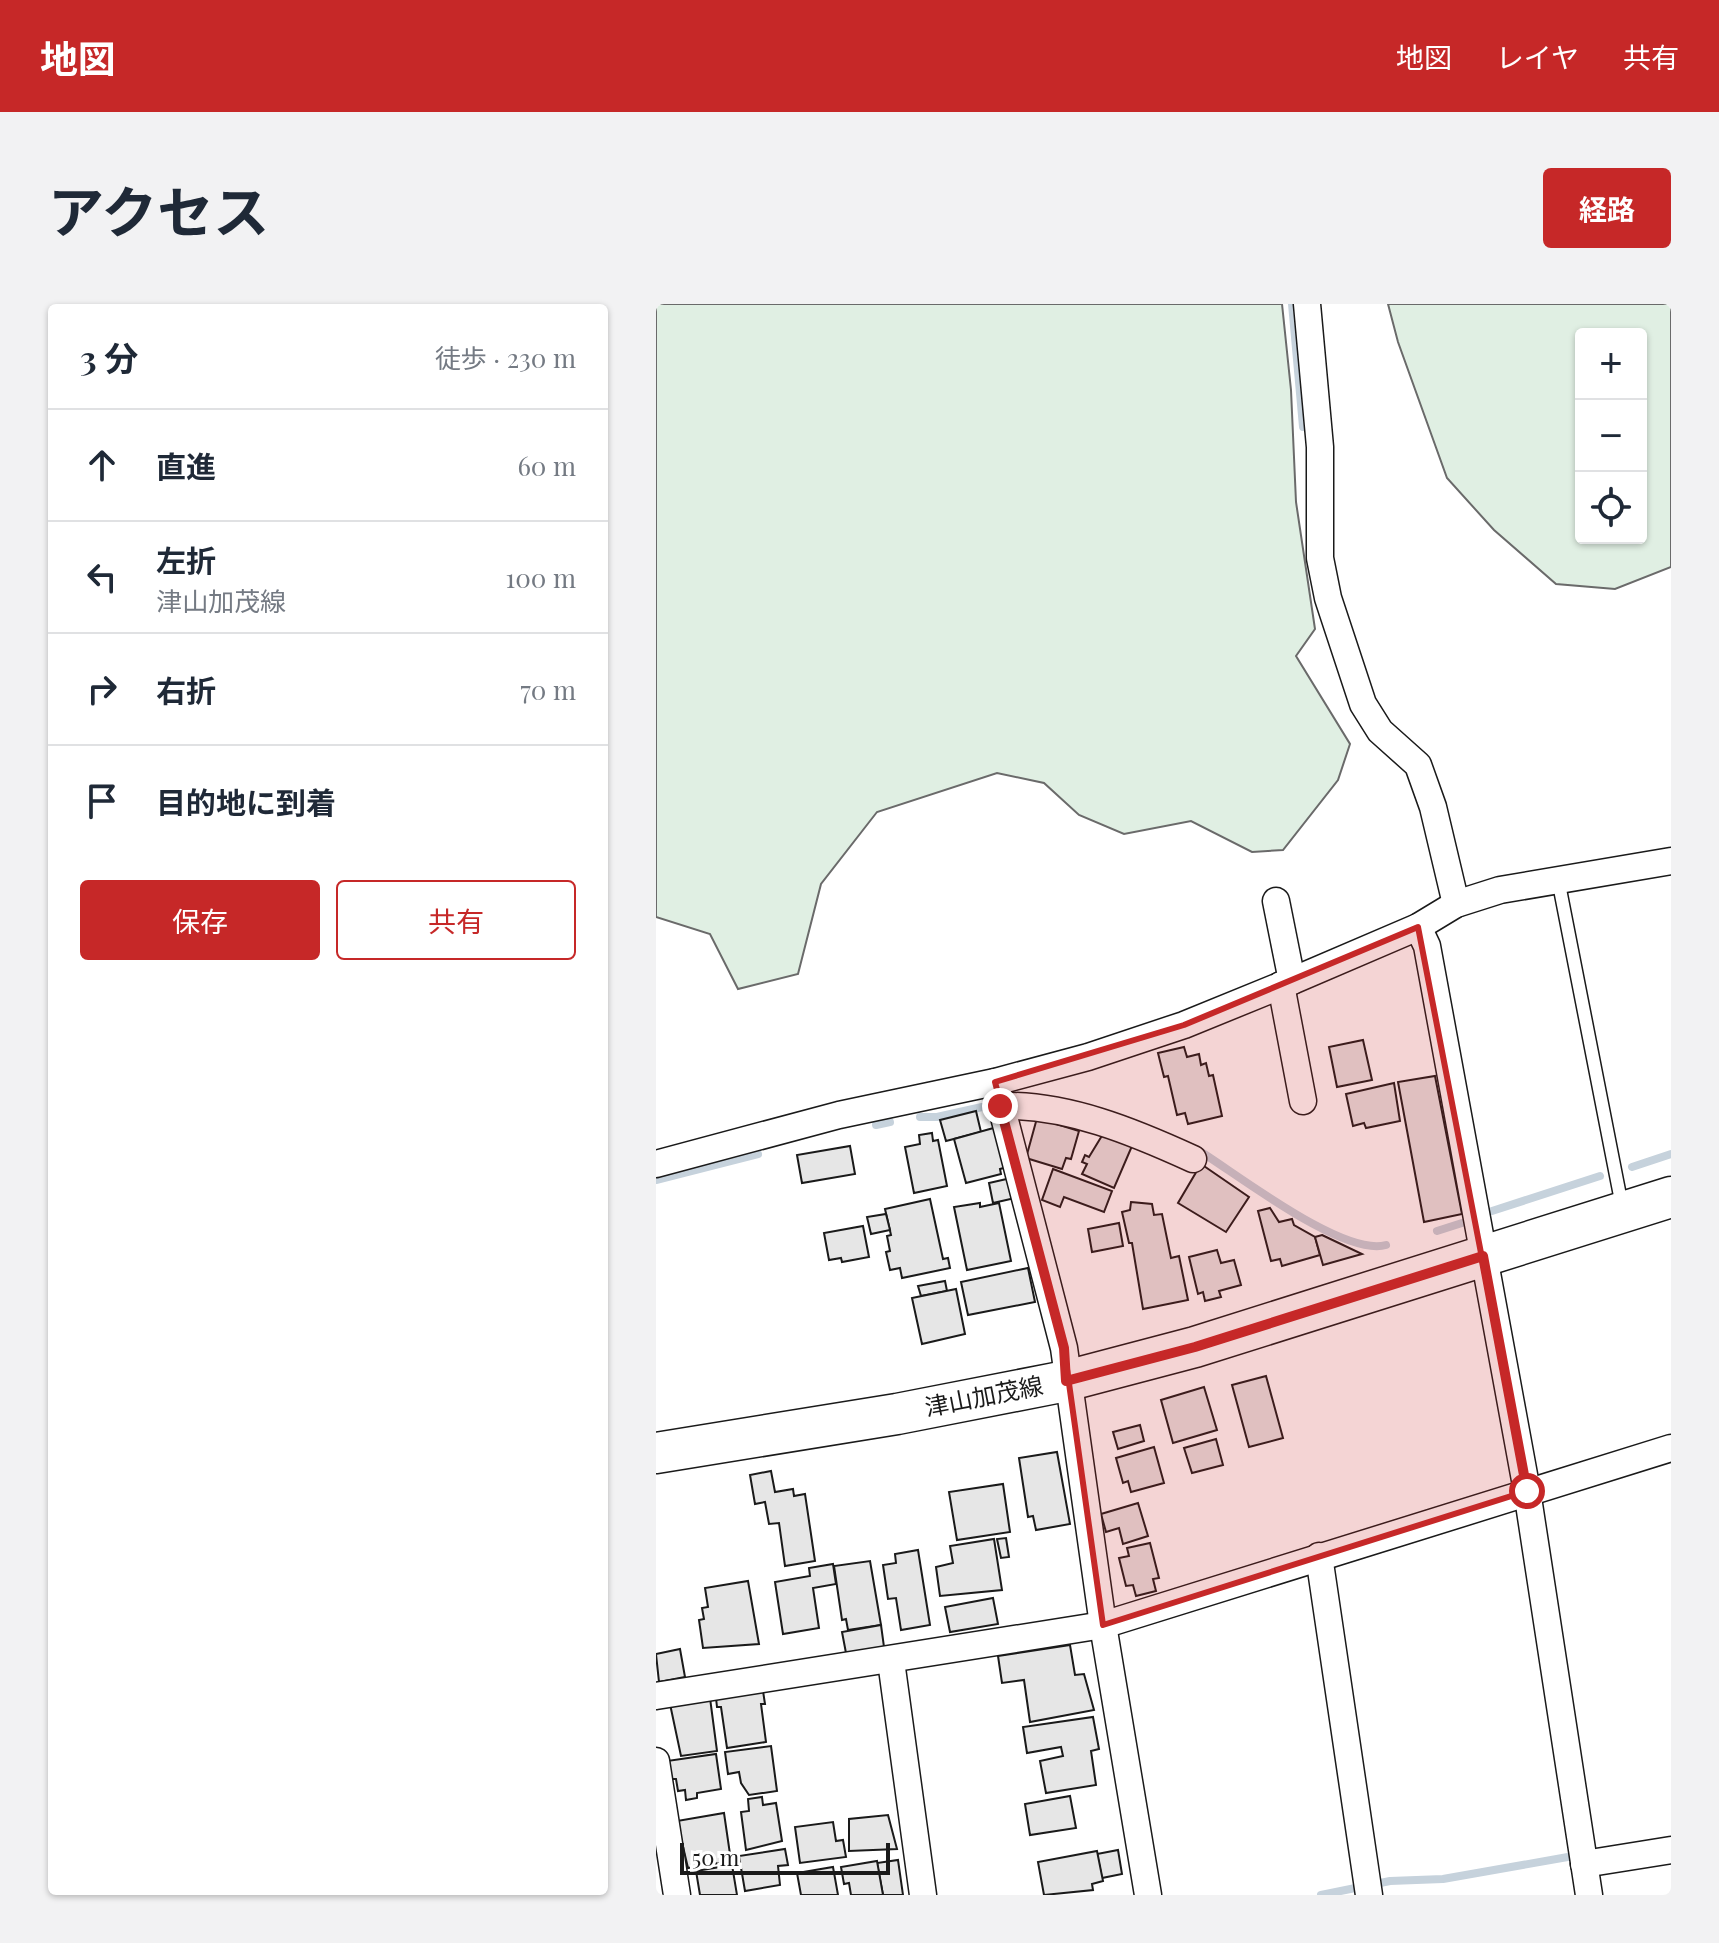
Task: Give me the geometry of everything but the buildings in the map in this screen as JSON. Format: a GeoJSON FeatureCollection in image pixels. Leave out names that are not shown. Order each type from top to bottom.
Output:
{"type":"FeatureCollection","features":[{"type":"Feature","properties":{"kind":"main road","name":"津山加茂線"},"geometry":{"type":"LineString","coordinates":[[656,1453],[882,1417],[1066,1381],[1195,1347],[1671,1197]]}},
{"type":"Feature","properties":{"kind":"street"},"geometry":{"type":"LineString","coordinates":[[1307,304],[1320,447],[1320,558],[1328,598],[1363,704],[1380,731],[1418,765],[1433,807],[1456,904]]}},
{"type":"Feature","properties":{"kind":"street"},"geometry":{"type":"LineString","coordinates":[[656,1164],[839,1115],[998,1094],[1184,1025],[1286,983],[1418,927],[1456,904],[1500,890],[1671,861]]}},
{"type":"Feature","properties":{"kind":"street"},"geometry":{"type":"LineString","coordinates":[[1276,901],[1303,1101]]}},
{"type":"Feature","properties":{"kind":"street"},"geometry":{"type":"LineString","coordinates":[[1418,927],[1427,946],[1527,1491],[1589,1895]]}},
{"type":"Feature","properties":{"kind":"street"},"geometry":{"type":"LineString","coordinates":[[998,1094],[1150,1139],[1193,1159]]}},
{"type":"Feature","properties":{"kind":"street"},"geometry":{"type":"LineString","coordinates":[[998,1094],[1064,1348],[1066,1381],[1103,1625],[1148,1895]]}},
{"type":"Feature","properties":{"kind":"street"},"geometry":{"type":"LineString","coordinates":[[656,1696],[1103,1625],[1671,1448]]}},
{"type":"Feature","properties":{"kind":"street"},"geometry":{"type":"LineString","coordinates":[[1319,1556],[1369,1895]]}},
{"type":"Feature","properties":{"kind":"street"},"geometry":{"type":"LineString","coordinates":[[891,1661],[923,1895]]}},
{"type":"Feature","properties":{"kind":"street"},"geometry":{"type":"LineString","coordinates":[[656,1761],[677,1895]]}},
{"type":"Feature","properties":{"kind":"street"},"geometry":{"type":"LineString","coordinates":[[1583,1856],[1671,1850]]}},
{"type":"Feature","properties":{"kind":"lane"},"geometry":{"type":"LineString","coordinates":[[1558,879],[1624,1212]]}},
{"type":"Feature","properties":{"kind":"highlighted area"},"geometry":{"type":"Polygon","coordinates":[[[1418,927],[1527,1491],[1103,1625],[1064,1348],[995,1082],[1184,1025],[1418,927]]]}},
{"type":"Feature","properties":{"kind":"green space"},"geometry":{"type":"Polygon","coordinates":[[[656,304],[1282,304],[1291,390],[1296,502],[1315,629],[1296,656],[1350,744],[1338,780],[1283,850],[1252,852],[1191,821],[1124,834],[1079,815],[1044,783],[997,773],[877,812],[821,884],[798,974],[738,989],[710,934],[656,917],[656,304]]]}},
{"type":"Feature","properties":{"kind":"green space"},"geometry":{"type":"Polygon","coordinates":[[[1388,304],[1671,304],[1671,567],[1615,589],[1556,584],[1494,530],[1447,478],[1398,342],[1388,304]]]}},
{"type":"Feature","properties":{"kind":"waterway"},"geometry":{"type":"LineString","coordinates":[[1292,304],[1303,427]]}},
{"type":"Feature","properties":{"kind":"waterway"},"geometry":{"type":"LineString","coordinates":[[920,1117],[937,1117],[982,1107]]}},
{"type":"Feature","properties":{"kind":"waterway"},"geometry":{"type":"LineString","coordinates":[[876,1125],[890,1122]]}},
{"type":"Feature","properties":{"kind":"waterway"},"geometry":{"type":"LineString","coordinates":[[1198,1150],[1318,1227],[1344,1239],[1367,1245],[1386,1245]]}},
{"type":"Feature","properties":{"kind":"waterway"},"geometry":{"type":"LineString","coordinates":[[656,1180],[758,1154]]}},
{"type":"Feature","properties":{"kind":"waterway"},"geometry":{"type":"LineString","coordinates":[[1632,1167],[1671,1154]]}},
{"type":"Feature","properties":{"kind":"waterway"},"geometry":{"type":"LineString","coordinates":[[1492,1211],[1600,1176]]}},
{"type":"Feature","properties":{"kind":"waterway"},"geometry":{"type":"LineString","coordinates":[[1437,1231],[1462,1223]]}},
{"type":"Feature","properties":{"kind":"waterway"},"geometry":{"type":"LineString","coordinates":[[1321,1895],[1390,1881],[1443,1879],[1579,1855]]}},
{"type":"Feature","properties":{"kind":"route"},"geometry":{"type":"LineString","coordinates":[[1000,1106],[1064,1348],[1066,1381],[1195,1347],[1483,1256],[1527,1491]]}}]}
